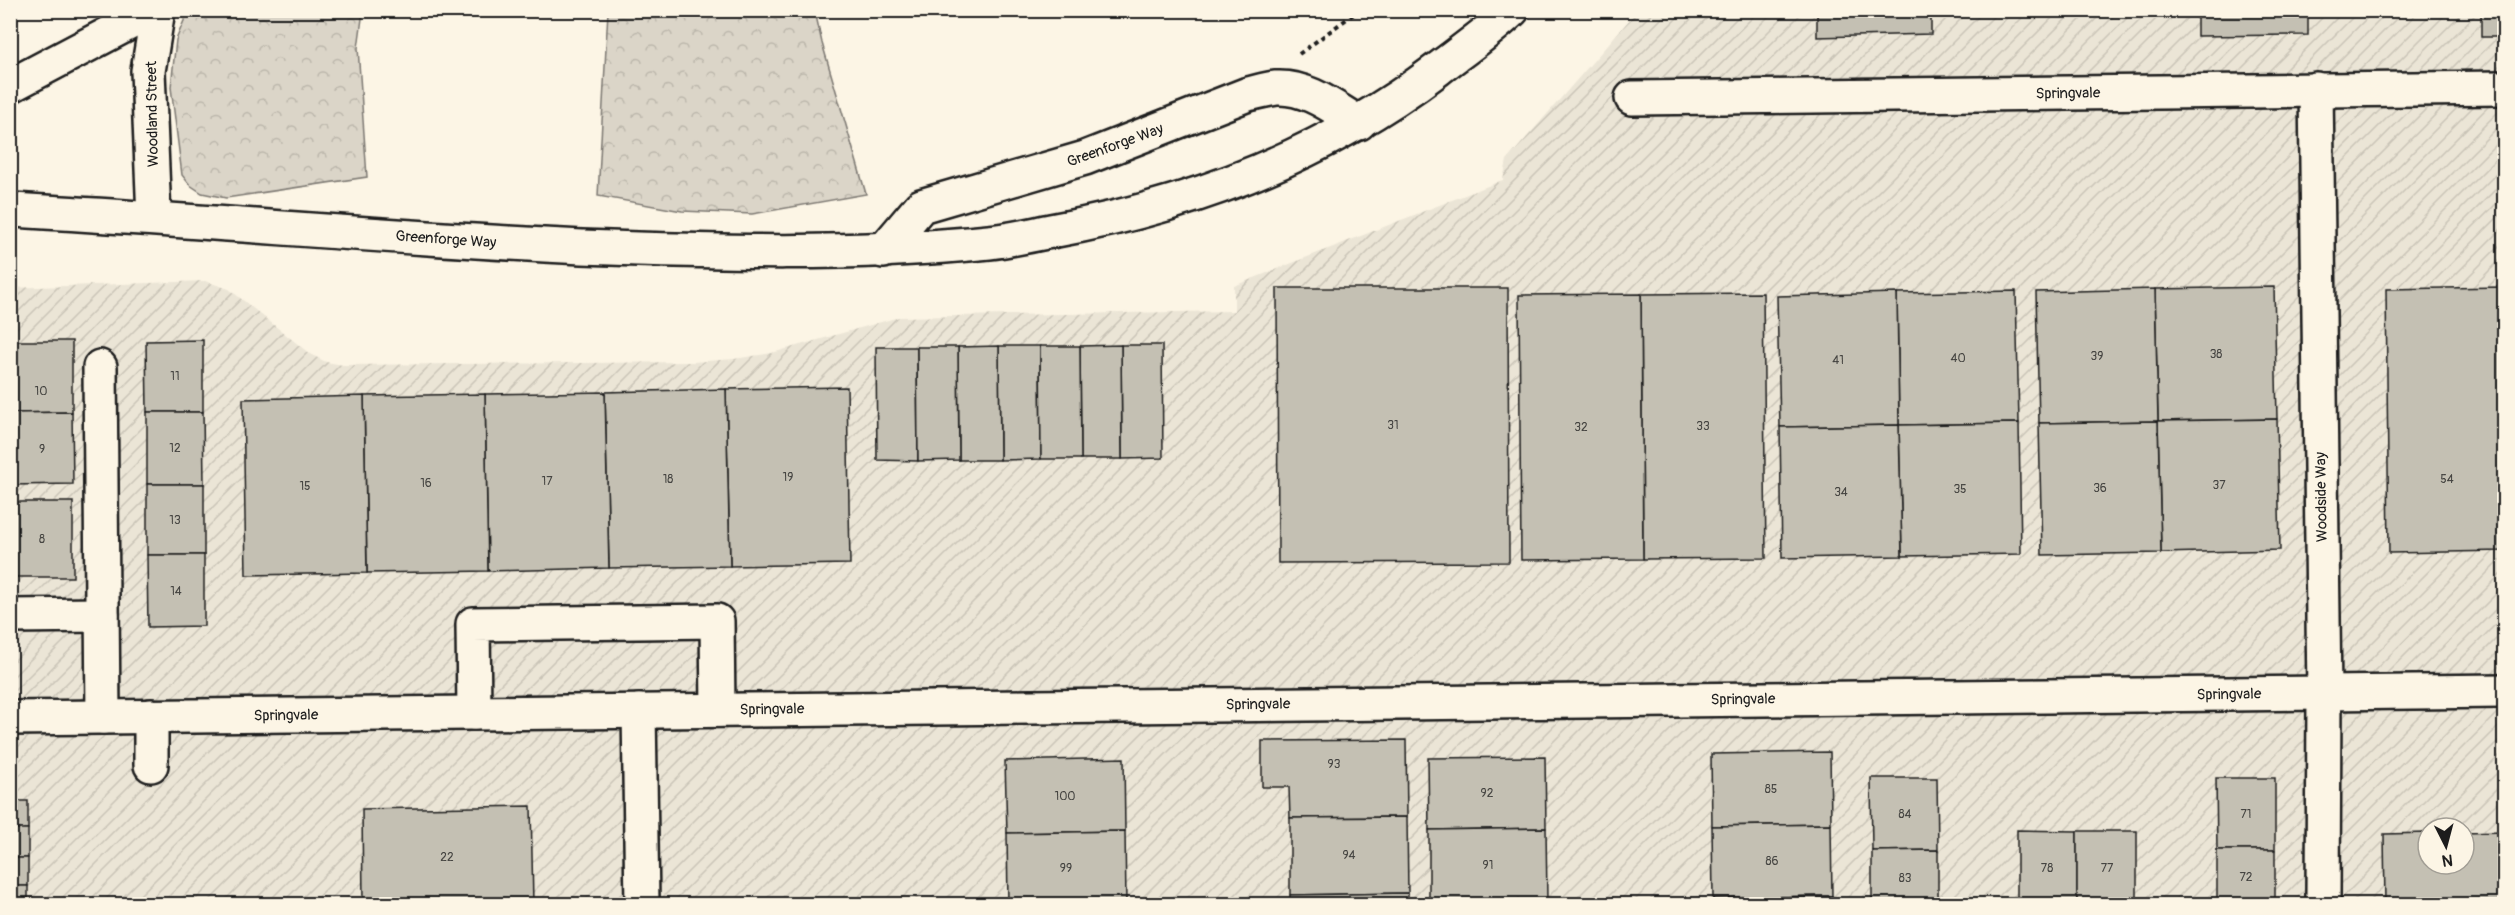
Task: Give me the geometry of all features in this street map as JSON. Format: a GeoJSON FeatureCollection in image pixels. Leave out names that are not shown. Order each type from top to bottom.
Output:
{"type":"FeatureCollection","features":[{"type":"Feature","properties":{"kind":"street","name":"Woodland Street"},"geometry":{"type":"LineString","coordinates":[[10,86],[156,10]]}},
{"type":"Feature","properties":{"kind":"street","name":"Woodland Street"},"geometry":{"type":"LineString","coordinates":[[154,218],[148,71],[156,10]]}},
{"type":"Feature","properties":{"kind":"street","name":"Greenforge Way"},"geometry":{"type":"LineString","coordinates":[[10,210],[512,244],[698,252],[883,251],[994,241],[1099,222],[1179,201],[1278,164],[1359,123],[1415,87],[1494,27],[1512,10]]}},
{"type":"Feature","properties":{"kind":"street","name":"Springvale"},"geometry":{"type":"LineString","coordinates":[[1632,98],[2505,87]]}},
{"type":"Feature","properties":{"kind":"street","name":"Greenforge Way"},"geometry":{"type":"LineString","coordinates":[[883,251],[921,206],[1085,158],[1248,94],[1276,88],[1295,90],[1319,99],[1359,123]]}},
{"type":"Feature","properties":{"kind":"street","name":"Woodside Way"},"geometry":{"type":"LineString","coordinates":[[2316,90],[2324,693],[2323,904]]}},
{"type":"Feature","properties":{"kind":"street"},"geometry":{"type":"LineString","coordinates":[[100,367],[103,717]]}},
{"type":"Feature","properties":{"kind":"street"},"geometry":{"type":"LineString","coordinates":[[10,616],[102,615]]}},
{"type":"Feature","properties":{"kind":"street"},"geometry":{"type":"LineString","coordinates":[[474,713],[473,624],[497,623],[717,621],[718,710]]}},
{"type":"Feature","properties":{"kind":"street","name":"Springvale"},"geometry":{"type":"LineString","coordinates":[[10,718],[2505,691]]}},
{"type":"Feature","properties":{"kind":"street"},"geometry":{"type":"LineString","coordinates":[[639,711],[642,904]]}},
{"type":"Feature","properties":{"kind":"street"},"geometry":{"type":"LineString","coordinates":[[151,716],[151,765]]}},
{"type":"Feature","properties":{"kind":"path"},"geometry":{"type":"LineString","coordinates":[[1276,88],[1287,61],[1323,38],[1359,10]]}},
{"type":"Feature","properties":{"kind":"shaded area"},"geometry":{"type":"Polygon","coordinates":[[[1637,11],[2504,11],[2504,904],[11,904],[10,288],[205,281],[229,289],[310,354],[326,362],[343,365],[693,362],[772,353],[899,317],[1234,311],[1234,286],[1503,180],[1507,160],[1637,11]]]}},
{"type":"Feature","properties":{"kind":"green space"},"geometry":{"type":"Polygon","coordinates":[[[188,11],[363,11],[358,48],[367,177],[226,198],[202,193],[190,185],[182,175],[171,87],[176,40],[188,11]]]}},
{"type":"Feature","properties":{"kind":"green space"},"geometry":{"type":"Polygon","coordinates":[[[608,11],[815,11],[822,43],[866,194],[752,214],[682,211],[598,196],[608,11]]]}},
{"type":"Feature","properties":{"kind":"building"},"geometry":{"type":"Polygon","coordinates":[[[1817,10],[1931,10],[1931,34],[1817,37],[1817,10]]]}},
{"type":"Feature","properties":{"kind":"building"},"geometry":{"type":"Polygon","coordinates":[[[2197,10],[2308,10],[2308,35],[2197,36],[2197,10]]]}},
{"type":"Feature","properties":{"kind":"building"},"geometry":{"type":"Polygon","coordinates":[[[2481,10],[2504,10],[2504,37],[2481,37],[2481,10]]]}},
{"type":"Feature","properties":{"kind":"building"},"geometry":{"type":"Polygon","coordinates":[[[2274,287],[2277,419],[2158,421],[2155,289],[2274,287]]]}},
{"type":"Feature","properties":{"kind":"building"},"geometry":{"type":"Polygon","coordinates":[[[2503,287],[2504,551],[2389,553],[2386,289],[2503,287]]]}},
{"type":"Feature","properties":{"kind":"building"},"geometry":{"type":"Polygon","coordinates":[[[2503,287],[2504,287],[2504,407],[2503,287]]]}},
{"type":"Feature","properties":{"kind":"building"},"geometry":{"type":"Polygon","coordinates":[[[1277,288],[1508,288],[1509,562],[1278,563],[1277,288]]]}},
{"type":"Feature","properties":{"kind":"building"},"geometry":{"type":"Polygon","coordinates":[[[2155,289],[2158,421],[2039,423],[2036,292],[2155,289]]]}},
{"type":"Feature","properties":{"kind":"building"},"geometry":{"type":"Polygon","coordinates":[[[2016,291],[2019,423],[1899,425],[1897,293],[2016,291]]]}},
{"type":"Feature","properties":{"kind":"building"},"geometry":{"type":"Polygon","coordinates":[[[1763,293],[1766,558],[1643,559],[1641,294],[1763,293]]]}},
{"type":"Feature","properties":{"kind":"building"},"geometry":{"type":"Polygon","coordinates":[[[1897,293],[1899,425],[1780,427],[1777,296],[1897,293]]]}},
{"type":"Feature","properties":{"kind":"building"},"geometry":{"type":"Polygon","coordinates":[[[1641,294],[1643,559],[1521,560],[1519,295],[1641,294]]]}},
{"type":"Feature","properties":{"kind":"building"},"geometry":{"type":"Polygon","coordinates":[[[203,340],[203,412],[147,412],[146,341],[203,340]]]}},
{"type":"Feature","properties":{"kind":"building"},"geometry":{"type":"Polygon","coordinates":[[[10,341],[72,341],[72,412],[11,413],[10,341]]]}},
{"type":"Feature","properties":{"kind":"building"},"geometry":{"type":"Polygon","coordinates":[[[1121,345],[1162,345],[1163,458],[1122,459],[1121,345]]]}},
{"type":"Feature","properties":{"kind":"building"},"geometry":{"type":"Polygon","coordinates":[[[1121,345],[1122,459],[1081,459],[1080,346],[1121,345]]]}},
{"type":"Feature","properties":{"kind":"building"},"geometry":{"type":"Polygon","coordinates":[[[999,346],[1040,346],[1041,459],[1000,460],[999,346]]]}},
{"type":"Feature","properties":{"kind":"building"},"geometry":{"type":"Polygon","coordinates":[[[999,346],[1000,460],[959,460],[958,347],[999,346]]]}},
{"type":"Feature","properties":{"kind":"building"},"geometry":{"type":"Polygon","coordinates":[[[1040,346],[1080,346],[1081,459],[1041,459],[1040,346]]]}},
{"type":"Feature","properties":{"kind":"building"},"geometry":{"type":"Polygon","coordinates":[[[876,347],[917,347],[918,461],[877,460],[876,347]]]}},
{"type":"Feature","properties":{"kind":"building"},"geometry":{"type":"Polygon","coordinates":[[[917,347],[958,347],[959,460],[918,461],[917,347]]]}},
{"type":"Feature","properties":{"kind":"building"},"geometry":{"type":"Polygon","coordinates":[[[847,387],[850,564],[730,566],[726,389],[847,387]]]}},
{"type":"Feature","properties":{"kind":"building"},"geometry":{"type":"Polygon","coordinates":[[[726,389],[730,566],[609,568],[605,392],[726,389]]]}},
{"type":"Feature","properties":{"kind":"building"},"geometry":{"type":"Polygon","coordinates":[[[605,392],[609,568],[488,571],[485,394],[605,392]]]}},
{"type":"Feature","properties":{"kind":"building"},"geometry":{"type":"Polygon","coordinates":[[[485,394],[488,571],[367,573],[364,396],[485,394]]]}},
{"type":"Feature","properties":{"kind":"building"},"geometry":{"type":"Polygon","coordinates":[[[364,396],[367,573],[246,575],[243,399],[364,396]]]}},
{"type":"Feature","properties":{"kind":"building"},"geometry":{"type":"Polygon","coordinates":[[[72,412],[73,484],[11,485],[11,413],[72,412]]]}},
{"type":"Feature","properties":{"kind":"building"},"geometry":{"type":"Polygon","coordinates":[[[147,412],[203,412],[204,484],[147,484],[147,412]]]}},
{"type":"Feature","properties":{"kind":"building"},"geometry":{"type":"Polygon","coordinates":[[[11,413],[11,485],[10,485],[11,413]]]}},
{"type":"Feature","properties":{"kind":"building"},"geometry":{"type":"Polygon","coordinates":[[[2277,419],[2280,550],[2161,553],[2158,421],[2277,419]]]}},
{"type":"Feature","properties":{"kind":"building"},"geometry":{"type":"Polygon","coordinates":[[[2158,421],[2161,553],[2042,555],[2039,423],[2158,421]]]}},
{"type":"Feature","properties":{"kind":"building"},"geometry":{"type":"Polygon","coordinates":[[[2019,423],[2021,554],[1902,556],[1899,425],[2019,423]]]}},
{"type":"Feature","properties":{"kind":"building"},"geometry":{"type":"Polygon","coordinates":[[[1899,425],[1902,556],[1782,558],[1780,427],[1899,425]]]}},
{"type":"Feature","properties":{"kind":"building"},"geometry":{"type":"Polygon","coordinates":[[[147,484],[204,484],[204,555],[147,555],[147,484]]]}},
{"type":"Feature","properties":{"kind":"building"},"geometry":{"type":"Polygon","coordinates":[[[11,502],[11,577],[10,577],[11,502]]]}},
{"type":"Feature","properties":{"kind":"building"},"geometry":{"type":"Polygon","coordinates":[[[11,502],[73,502],[73,577],[11,577],[11,502]]]}},
{"type":"Feature","properties":{"kind":"building"},"geometry":{"type":"Polygon","coordinates":[[[147,555],[204,555],[204,626],[148,627],[147,555]]]}},
{"type":"Feature","properties":{"kind":"building"},"geometry":{"type":"Polygon","coordinates":[[[1406,740],[1407,817],[1290,818],[1289,787],[1262,787],[1262,741],[1406,740]]]}},
{"type":"Feature","properties":{"kind":"building"},"geometry":{"type":"Polygon","coordinates":[[[1830,752],[1831,824],[1712,826],[1711,754],[1830,752]]]}},
{"type":"Feature","properties":{"kind":"building"},"geometry":{"type":"Polygon","coordinates":[[[1545,757],[1546,828],[1429,830],[1428,758],[1545,757]]]}},
{"type":"Feature","properties":{"kind":"building"},"geometry":{"type":"Polygon","coordinates":[[[1124,758],[1125,831],[1007,833],[1005,761],[1124,758]]]}},
{"type":"Feature","properties":{"kind":"building"},"geometry":{"type":"Polygon","coordinates":[[[1871,778],[1937,778],[1938,850],[1872,851],[1871,778]]]}},
{"type":"Feature","properties":{"kind":"building"},"geometry":{"type":"Polygon","coordinates":[[[2216,778],[2275,778],[2275,850],[2217,850],[2216,778]]]}},
{"type":"Feature","properties":{"kind":"building"},"geometry":{"type":"Polygon","coordinates":[[[10,801],[28,801],[28,829],[10,829],[10,801]]]}},
{"type":"Feature","properties":{"kind":"building"},"geometry":{"type":"Polygon","coordinates":[[[531,806],[533,904],[363,904],[362,809],[531,806]]]}},
{"type":"Feature","properties":{"kind":"building"},"geometry":{"type":"Polygon","coordinates":[[[1407,817],[1408,893],[1290,895],[1290,818],[1407,817]]]}},
{"type":"Feature","properties":{"kind":"building"},"geometry":{"type":"Polygon","coordinates":[[[1831,824],[1832,896],[1713,898],[1712,826],[1831,824]]]}},
{"type":"Feature","properties":{"kind":"building"},"geometry":{"type":"Polygon","coordinates":[[[1546,828],[1547,900],[1429,901],[1429,830],[1546,828]]]}},
{"type":"Feature","properties":{"kind":"building"},"geometry":{"type":"Polygon","coordinates":[[[10,829],[28,829],[28,858],[10,858],[10,829]]]}},
{"type":"Feature","properties":{"kind":"building"},"geometry":{"type":"Polygon","coordinates":[[[2017,830],[2077,831],[2077,904],[2017,904],[2017,830]]]}},
{"type":"Feature","properties":{"kind":"building"},"geometry":{"type":"Polygon","coordinates":[[[1125,831],[1126,903],[1008,904],[1007,833],[1125,831]]]}},
{"type":"Feature","properties":{"kind":"building"},"geometry":{"type":"Polygon","coordinates":[[[2077,831],[2137,831],[2137,904],[2077,904],[2077,831]]]}},
{"type":"Feature","properties":{"kind":"building"},"geometry":{"type":"Polygon","coordinates":[[[2504,832],[2504,904],[2385,904],[2384,834],[2416,833],[2416,876],[2476,876],[2476,833],[2504,832]]]}},
{"type":"Feature","properties":{"kind":"building"},"geometry":{"type":"Polygon","coordinates":[[[1938,850],[1938,904],[1872,904],[1872,851],[1938,850]]]}},
{"type":"Feature","properties":{"kind":"building"},"geometry":{"type":"Polygon","coordinates":[[[2217,850],[2275,850],[2275,904],[2217,904],[2217,850]]]}},
{"type":"Feature","properties":{"kind":"building"},"geometry":{"type":"Polygon","coordinates":[[[10,858],[28,858],[28,886],[10,886],[10,858]]]}},
{"type":"Feature","properties":{"kind":"building"},"geometry":{"type":"Polygon","coordinates":[[[10,886],[28,886],[28,904],[10,904],[10,886]]]}},
{"type":"Feature","properties":{"kind":"building"},"geometry":{"type":"Polygon","coordinates":[[[1408,893],[1408,904],[1290,904],[1290,895],[1408,893]]]}},
{"type":"Feature","properties":{"kind":"building"},"geometry":{"type":"Polygon","coordinates":[[[1832,896],[1832,904],[1713,904],[1713,898],[1832,896]]]}},
{"type":"Feature","properties":{"kind":"building"},"geometry":{"type":"Polygon","coordinates":[[[1547,900],[1547,904],[1429,904],[1429,901],[1547,900]]]}},
{"type":"Feature","properties":{"kind":"building"},"geometry":{"type":"Polygon","coordinates":[[[1126,903],[1126,904],[1017,904],[1126,903]]]}}]}
